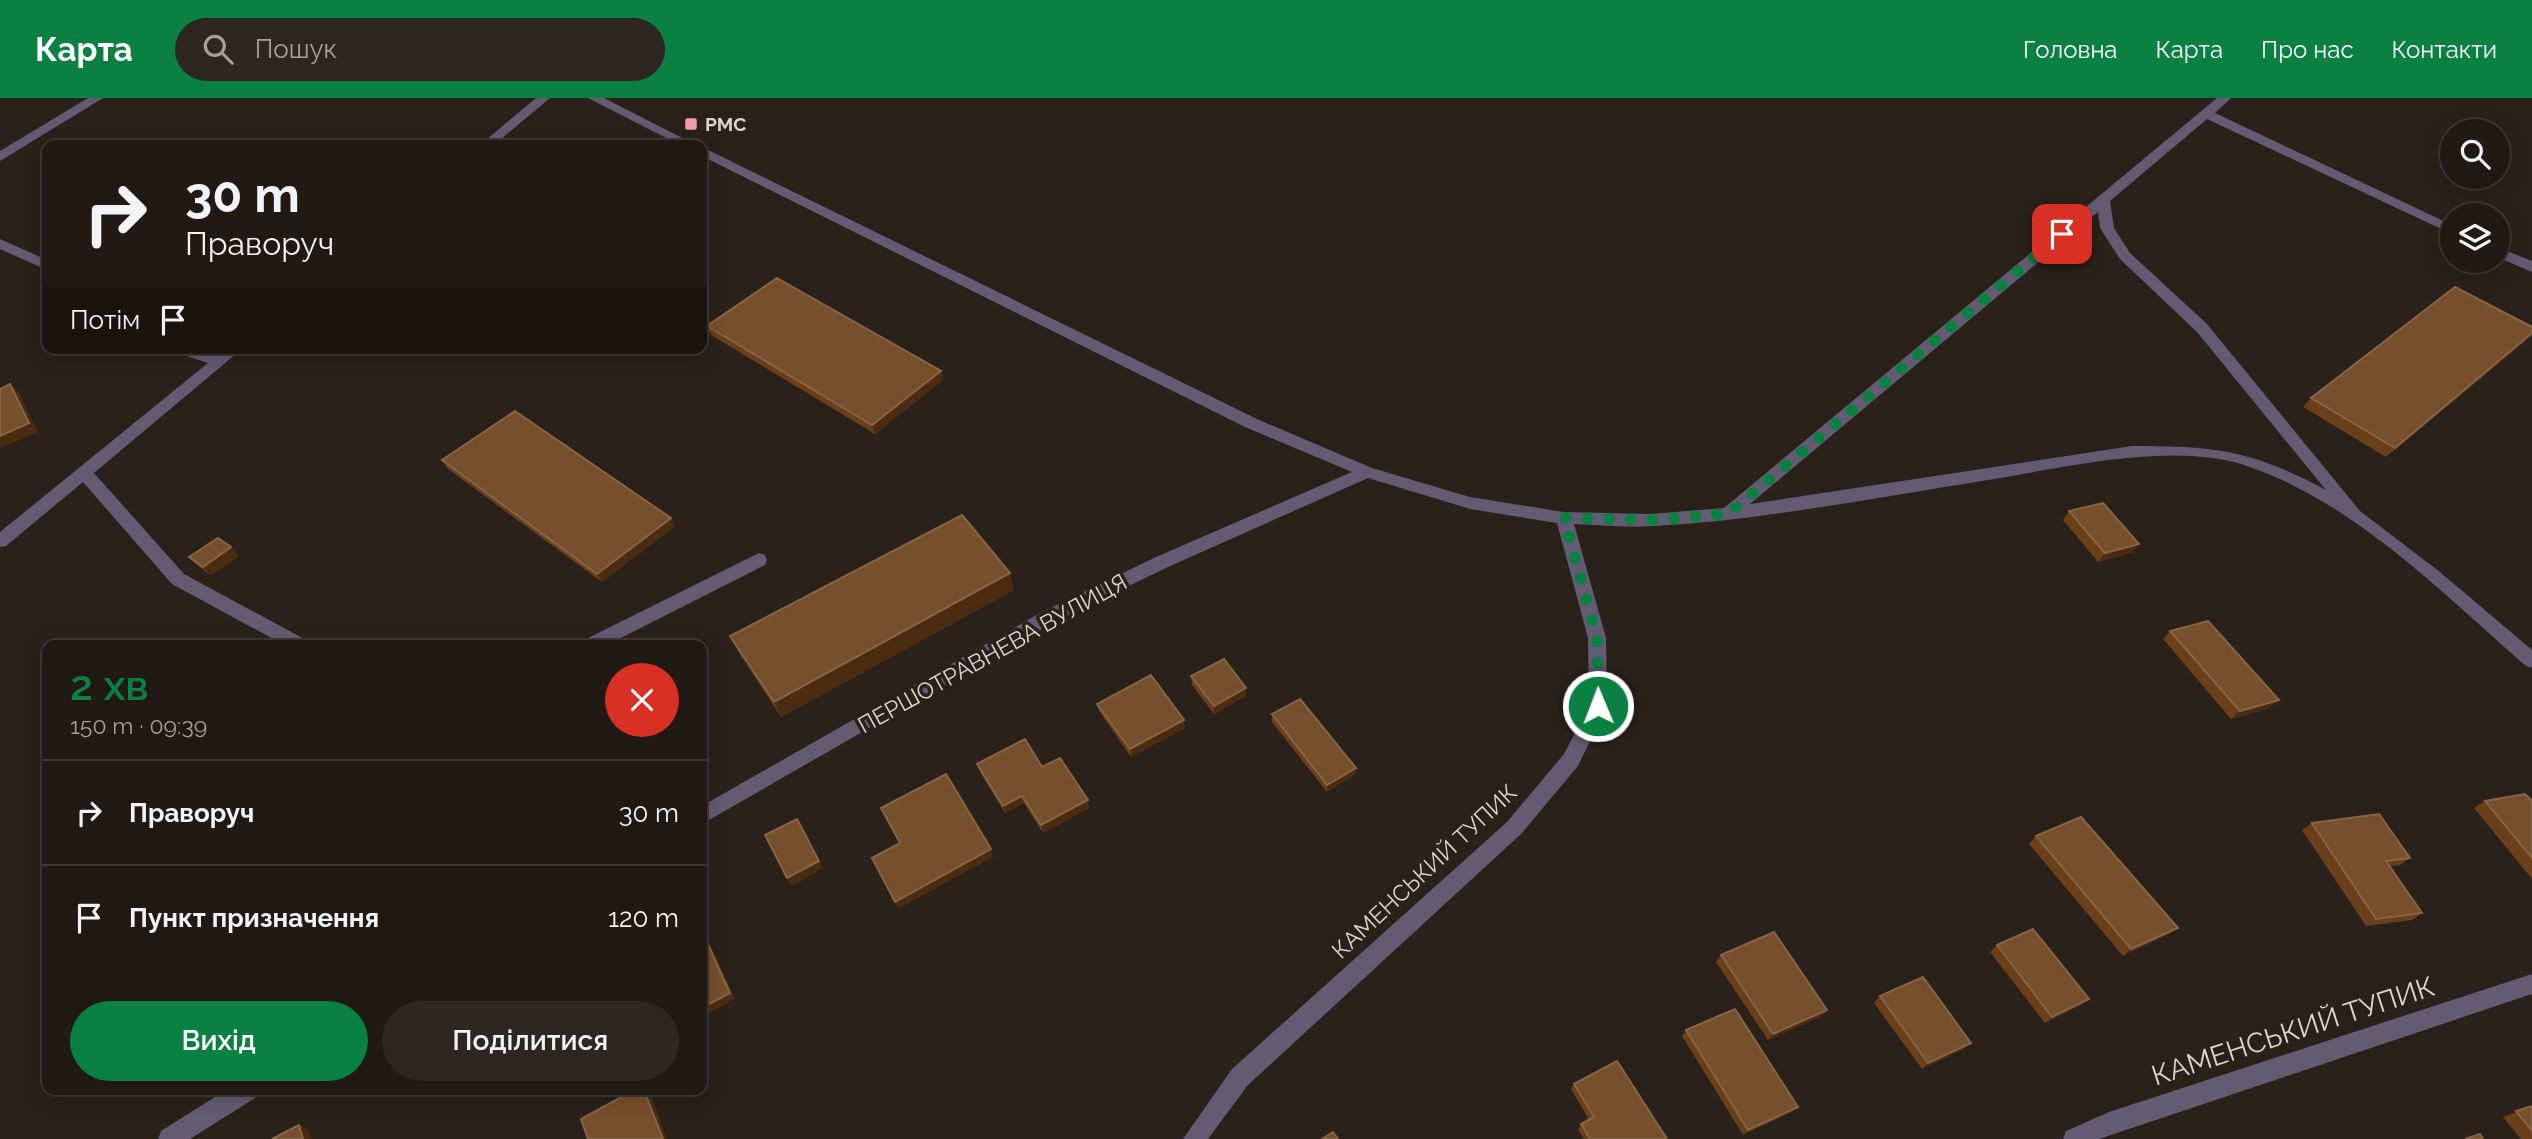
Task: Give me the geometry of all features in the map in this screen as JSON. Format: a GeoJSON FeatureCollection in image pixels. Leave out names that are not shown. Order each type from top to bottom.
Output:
{"type":"FeatureCollection","features":[{"type":"Feature","properties":{"kind":"street"},"geometry":{"type":"LineString","coordinates":[[0,158],[97,98]]}},
{"type":"Feature","properties":{"kind":"street"},"geometry":{"type":"LineString","coordinates":[[492,140],[544,98]]}},
{"type":"Feature","properties":{"kind":"street"},"geometry":{"type":"LineString","coordinates":[[594,98],[680,140]]}},
{"type":"Feature","properties":{"kind":"street"},"geometry":{"type":"LineString","coordinates":[[1728,514],[2225,98]]}},
{"type":"Feature","properties":{"kind":"street"},"geometry":{"type":"LineString","coordinates":[[2206,114],[2440,224]]}},
{"type":"Feature","properties":{"kind":"street"},"geometry":{"type":"LineString","coordinates":[[707,153],[1251,423],[1367,472],[1470,503],[1564,518],[1650,520],[1728,514],[2132,452],[2194,452],[2247,460],[2294,479],[2363,523],[2436,578],[2532,661]]}},
{"type":"Feature","properties":{"kind":"street"},"geometry":{"type":"LineString","coordinates":[[2103,199],[2107,228],[2125,256],[2202,328],[2363,523]]}},
{"type":"Feature","properties":{"kind":"street"},"geometry":{"type":"LineString","coordinates":[[0,243],[42,264]]}},
{"type":"Feature","properties":{"kind":"street"},"geometry":{"type":"LineString","coordinates":[[2510,257],[2532,267]]}},
{"type":"Feature","properties":{"kind":"street"},"geometry":{"type":"LineString","coordinates":[[198,354],[220,361]]}},
{"type":"Feature","properties":{"kind":"street"},"geometry":{"type":"LineString","coordinates":[[0,541],[229,354]]}},
{"type":"Feature","properties":{"kind":"street"},"geometry":{"type":"LineString","coordinates":[[84,472],[178,579],[291,640]]}},
{"type":"Feature","properties":{"kind":"street","name":"ПЕРШОТРАВНЕВА ВУЛИЦЯ"},"geometry":{"type":"LineString","coordinates":[[707,813],[1048,617],[1162,562],[1367,472]]}},
{"type":"Feature","properties":{"kind":"street","name":"КАМЕНСЬКИЙ ТУПИК"},"geometry":{"type":"LineString","coordinates":[[1194,1139],[1240,1077],[1514,828],[1571,761],[1598,706],[1597,638],[1564,518]]}},
{"type":"Feature","properties":{"kind":"street"},"geometry":{"type":"LineString","coordinates":[[600,640],[759,560]]}},
{"type":"Feature","properties":{"kind":"street","name":"КАМЕНСЬКИЙ ТУПИК"},"geometry":{"type":"LineString","coordinates":[[2074,1139],[2109,1123],[2532,984]]}},
{"type":"Feature","properties":{"kind":"street"},"geometry":{"type":"LineString","coordinates":[[169,1139],[239,1095]]}},
{"type":"Feature","properties":{"kind":"building"},"geometry":{"type":"Polygon","coordinates":[[[777,278],[941,371],[872,425],[707,326],[777,278]]]}},
{"type":"Feature","properties":{"kind":"building"},"geometry":{"type":"Polygon","coordinates":[[[2455,287],[2532,327],[2532,333],[2395,448],[2311,398],[2455,287]]]}},
{"type":"Feature","properties":{"kind":"building"},"geometry":{"type":"Polygon","coordinates":[[[10,384],[29,423],[0,436],[0,389],[10,384]]]}},
{"type":"Feature","properties":{"kind":"building"},"geometry":{"type":"Polygon","coordinates":[[[515,411],[671,518],[597,574],[442,460],[515,411]]]}},
{"type":"Feature","properties":{"kind":"building"},"geometry":{"type":"Polygon","coordinates":[[[2103,503],[2139,544],[2105,553],[2069,511],[2103,503]]]}},
{"type":"Feature","properties":{"kind":"building"},"geometry":{"type":"Polygon","coordinates":[[[962,515],[1010,573],[774,702],[730,636],[962,515]]]}},
{"type":"Feature","properties":{"kind":"building"},"geometry":{"type":"Polygon","coordinates":[[[218,538],[231,547],[203,567],[189,557],[218,538]]]}},
{"type":"Feature","properties":{"kind":"building"},"geometry":{"type":"Polygon","coordinates":[[[2208,621],[2279,700],[2240,711],[2170,631],[2208,621]]]}},
{"type":"Feature","properties":{"kind":"building"},"geometry":{"type":"Polygon","coordinates":[[[1224,659],[1246,688],[1214,706],[1191,676],[1224,659]]]}},
{"type":"Feature","properties":{"kind":"building"},"geometry":{"type":"Polygon","coordinates":[[[1151,675],[1184,720],[1130,749],[1097,704],[1151,675]]]}},
{"type":"Feature","properties":{"kind":"building"},"geometry":{"type":"Polygon","coordinates":[[[1300,699],[1356,768],[1327,785],[1272,714],[1300,699]]]}},
{"type":"Feature","properties":{"kind":"building"},"geometry":{"type":"Polygon","coordinates":[[[1025,739],[1042,767],[1060,758],[1088,800],[1041,825],[1022,796],[1003,806],[977,764],[1025,739]]]}},
{"type":"Feature","properties":{"kind":"building"},"geometry":{"type":"Polygon","coordinates":[[[946,774],[991,849],[895,902],[872,858],[900,843],[881,808],[946,774]]]}},
{"type":"Feature","properties":{"kind":"building"},"geometry":{"type":"Polygon","coordinates":[[[2525,794],[2532,801],[2532,858],[2485,801],[2525,794]]]}},
{"type":"Feature","properties":{"kind":"building"},"geometry":{"type":"Polygon","coordinates":[[[2379,814],[2410,858],[2386,861],[2422,913],[2376,919],[2312,823],[2379,814]]]}},
{"type":"Feature","properties":{"kind":"building"},"geometry":{"type":"Polygon","coordinates":[[[2081,817],[2178,928],[2131,949],[2036,836],[2081,817]]]}},
{"type":"Feature","properties":{"kind":"building"},"geometry":{"type":"Polygon","coordinates":[[[797,819],[819,861],[787,878],[765,835],[797,819]]]}},
{"type":"Feature","properties":{"kind":"building"},"geometry":{"type":"Polygon","coordinates":[[[2033,929],[2089,999],[2052,1017],[1997,945],[2033,929]]]}},
{"type":"Feature","properties":{"kind":"building"},"geometry":{"type":"Polygon","coordinates":[[[1774,932],[1827,1010],[1773,1034],[1721,955],[1774,932]]]}},
{"type":"Feature","properties":{"kind":"building"},"geometry":{"type":"Polygon","coordinates":[[[707,942],[730,993],[707,1005],[707,942]]]}},
{"type":"Feature","properties":{"kind":"building"},"geometry":{"type":"Polygon","coordinates":[[[1923,977],[1971,1043],[1928,1063],[1880,996],[1923,977]]]}},
{"type":"Feature","properties":{"kind":"building"},"geometry":{"type":"Polygon","coordinates":[[[1735,1009],[1798,1107],[1748,1130],[1686,1030],[1735,1009]]]}},
{"type":"Feature","properties":{"kind":"building"},"geometry":{"type":"Polygon","coordinates":[[[1617,1061],[1667,1139],[1590,1139],[1581,1124],[1594,1117],[1574,1084],[1617,1061]]]}},
{"type":"Feature","properties":{"kind":"building"},"geometry":{"type":"Polygon","coordinates":[[[625,1095],[646,1095],[663,1139],[588,1139],[581,1119],[625,1095]]]}},
{"type":"Feature","properties":{"kind":"building"},"geometry":{"type":"Polygon","coordinates":[[[2532,1106],[2532,1131],[2516,1111],[2532,1106]]]}},
{"type":"Feature","properties":{"kind":"building"},"geometry":{"type":"Polygon","coordinates":[[[299,1125],[303,1139],[272,1139],[299,1125]]]}},
{"type":"Feature","properties":{"kind":"building"},"geometry":{"type":"Polygon","coordinates":[[[1333,1132],[1338,1139],[1322,1139],[1333,1132]]]}},
{"type":"Feature","properties":{"kind":"building"},"geometry":{"type":"Polygon","coordinates":[[[2480,1134],[2483,1139],[2465,1139],[2480,1134]]]}},
{"type":"Feature","properties":{"kind":"place","name":"РМС"},"geometry":{"type":"Point","coordinates":[691,124]}},
{"type":"Feature","properties":{"kind":"route"},"geometry":{"type":"LineString","coordinates":[[1598,706],[1597,638],[1564,518],[1650,520],[1728,514],[2062,234]]}}]}
